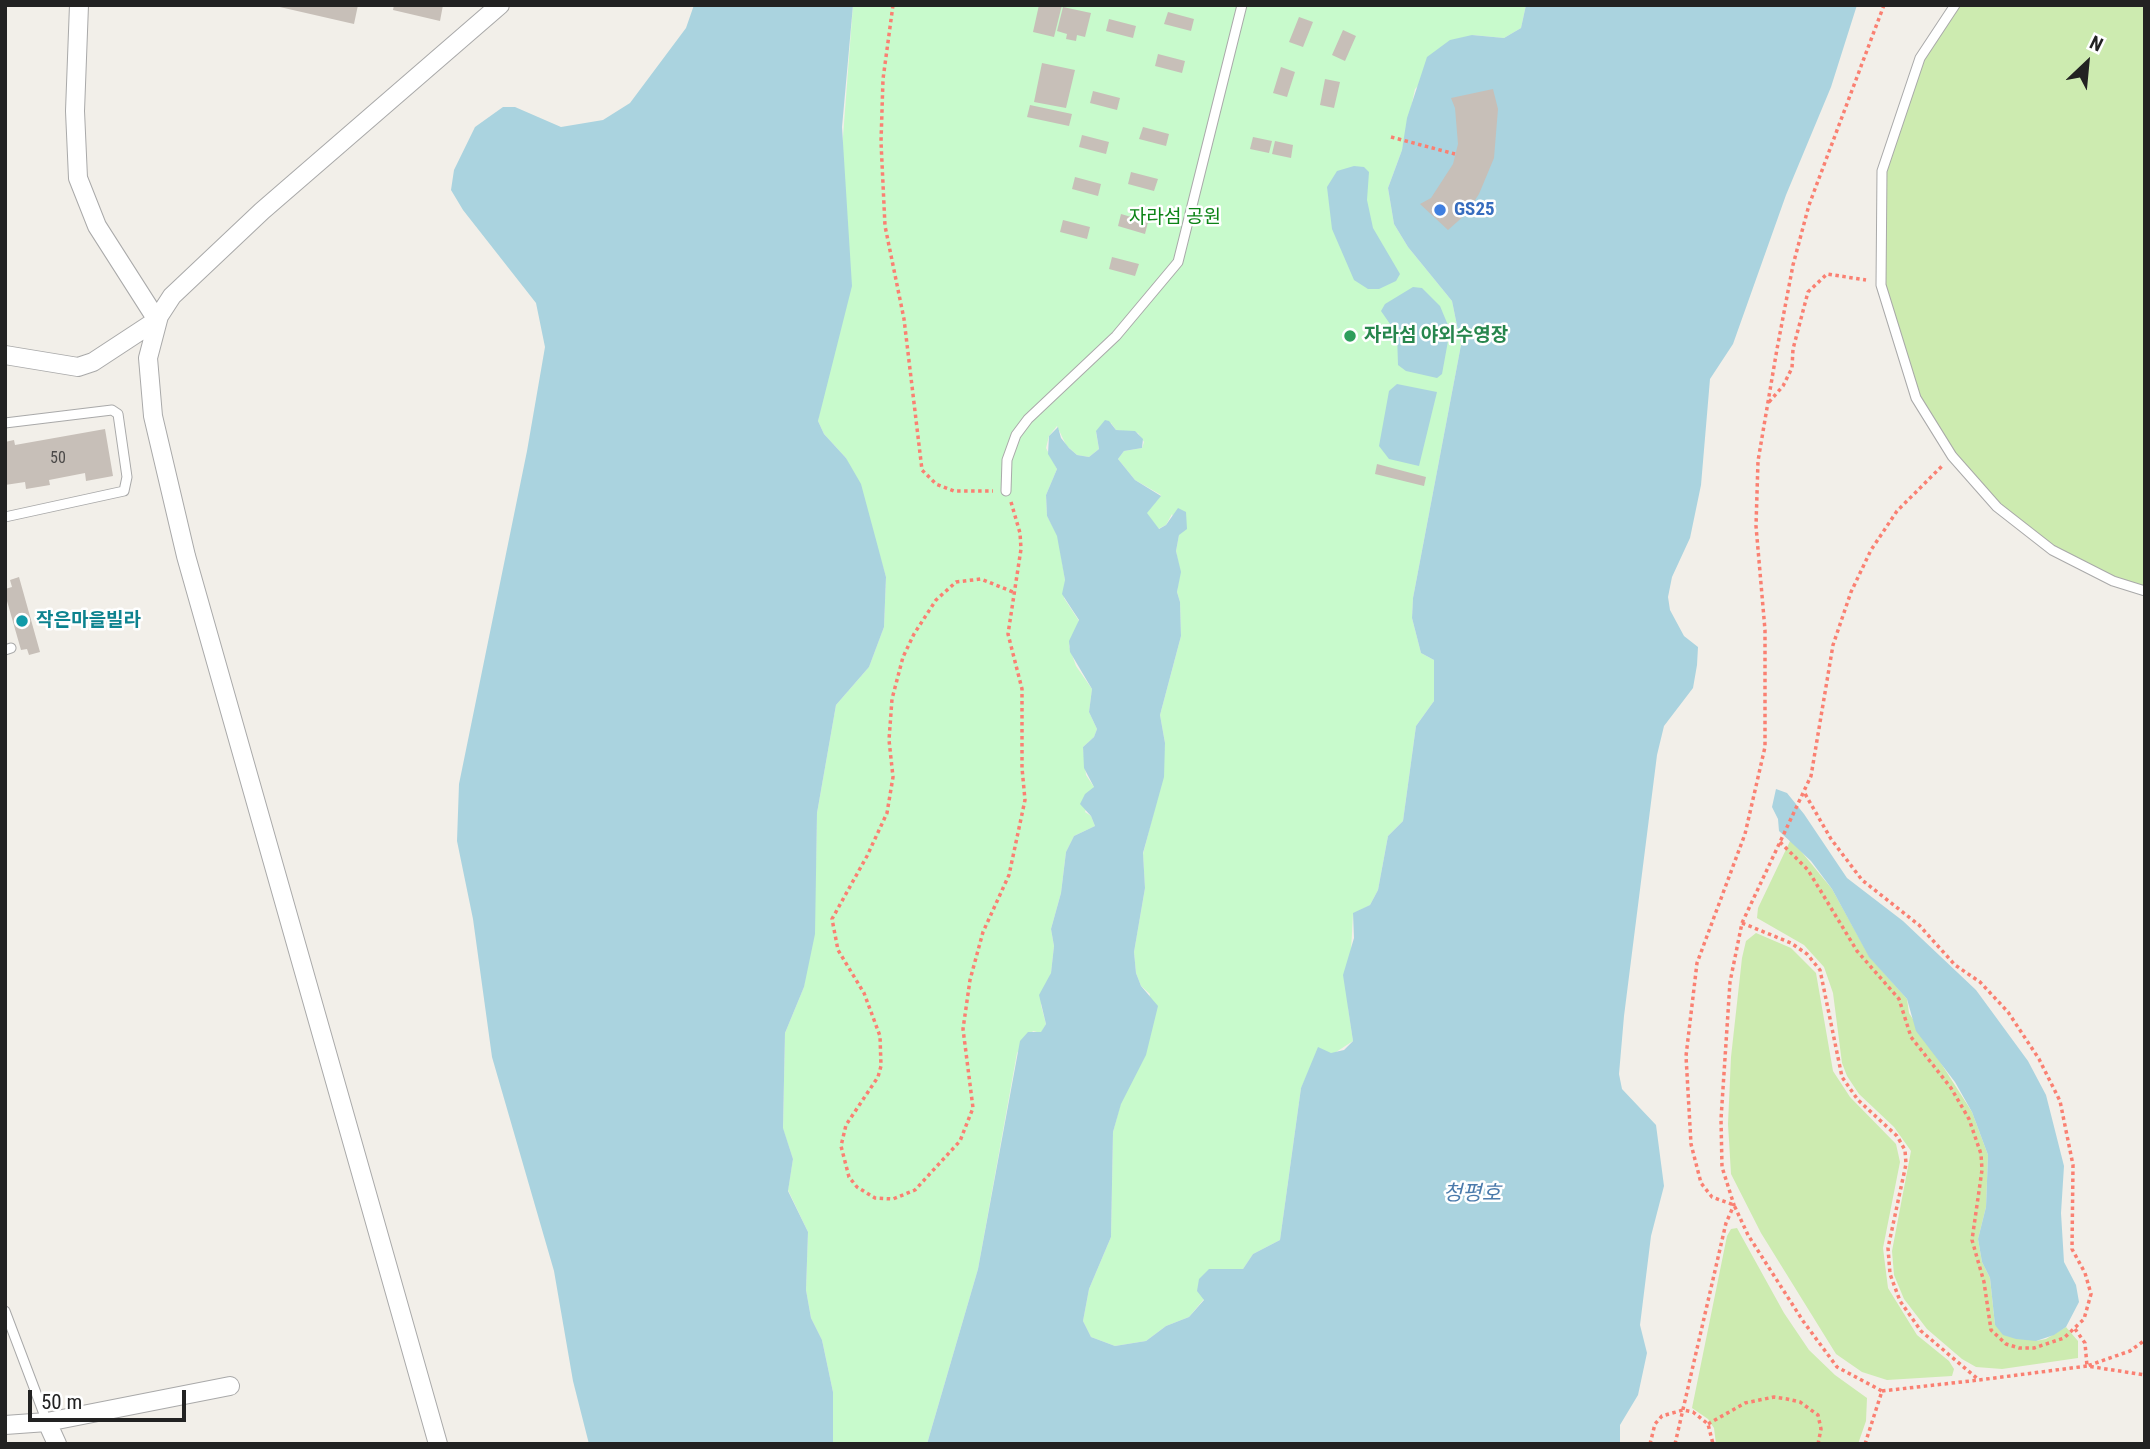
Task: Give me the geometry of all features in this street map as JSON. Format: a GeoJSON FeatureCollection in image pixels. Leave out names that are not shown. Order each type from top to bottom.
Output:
{"type":"FeatureCollection","features":[{"type":"Feature","properties":{"kind":"street"},"geometry":{"type":"LineString","coordinates":[[438,1444],[186,556],[153,416],[148,358],[158,320],[172,296],[226,243],[500,5]]}},
{"type":"Feature","properties":{"kind":"street"},"geometry":{"type":"LineString","coordinates":[[75,7],[78,178],[97,226],[158,320]]}},
{"type":"Feature","properties":{"kind":"street"},"geometry":{"type":"LineString","coordinates":[[5,355],[78,367],[93,362],[158,320]]}},
{"type":"Feature","properties":{"kind":"street"},"geometry":{"type":"LineString","coordinates":[[5,1425],[47,1422],[230,1386]]}},
{"type":"Feature","properties":{"kind":"street"},"geometry":{"type":"LineString","coordinates":[[47,1422],[57,1444]]}},
{"type":"Feature","properties":{"kind":"lane"},"geometry":{"type":"LineString","coordinates":[[1006,491],[1007,460],[1016,435],[1028,419],[1116,336],[1178,262],[1242,5]]}},
{"type":"Feature","properties":{"kind":"lane"},"geometry":{"type":"LineString","coordinates":[[1955,5],[1920,58],[1882,171],[1881,285],[1916,398],[1952,456],[1997,508],[2052,550],[2113,582],[2145,591]]}},
{"type":"Feature","properties":{"kind":"lane"},"geometry":{"type":"LineString","coordinates":[[5,424],[112,410],[118,414],[127,477],[124,491],[5,517]]}},
{"type":"Feature","properties":{"kind":"lane"},"geometry":{"type":"LineString","coordinates":[[5,1311],[47,1422]]}},
{"type":"Feature","properties":{"kind":"path"},"geometry":{"type":"LineString","coordinates":[[893,5],[883,92],[881,142],[885,226],[904,318],[922,470],[936,484],[954,491],[1006,491],[1020,533],[1020,563],[1008,634],[1022,689],[1022,768],[1025,800],[1009,875],[984,932],[970,980],[963,1029],[973,1096],[971,1121],[960,1141],[915,1190],[893,1199],[875,1198],[857,1187],[849,1177],[841,1146],[846,1125],[878,1077],[881,1066],[880,1036],[864,993],[838,950],[832,919],[887,813],[893,777],[889,740],[892,699],[899,668],[914,634],[936,600],[957,582],[981,579],[1013,592]]}},
{"type":"Feature","properties":{"kind":"path"},"geometry":{"type":"LineString","coordinates":[[1734,1205],[1713,1197],[1701,1183],[1691,1144],[1686,1056],[1697,963],[1745,834],[1765,747],[1765,630],[1756,526],[1758,461],[1793,265],[1809,205],[1884,5]]}},
{"type":"Feature","properties":{"kind":"path"},"geometry":{"type":"LineString","coordinates":[[1391,137],[1455,154]]}},
{"type":"Feature","properties":{"kind":"path"},"geometry":{"type":"LineString","coordinates":[[1767,404],[1783,386],[1792,368],[1797,330],[1808,292],[1827,274],[1851,276],[1881,285]]}},
{"type":"Feature","properties":{"kind":"path"},"geometry":{"type":"LineString","coordinates":[[1952,456],[1897,511],[1871,550],[1851,592],[1833,645],[1811,776],[1742,923],[1730,982],[1721,1119],[1722,1167],[1734,1205],[1748,1234],[1802,1321],[1837,1367],[1882,1391],[2088,1366],[2130,1351],[2145,1340]]}},
{"type":"Feature","properties":{"kind":"path"},"geometry":{"type":"LineString","coordinates":[[1780,842],[1804,864],[1825,892],[1857,951],[1899,999],[1911,1037],[1951,1088],[1969,1119],[1981,1154],[1982,1170],[1972,1240],[1986,1293],[1990,1331],[2006,1344],[2034,1348],[2064,1338],[2084,1319],[2091,1294],[2085,1273],[2072,1249],[2073,1165],[2066,1121],[2039,1059],[2008,1012],[1980,982],[1955,965],[1919,925],[1862,880],[1831,839],[1804,792]]}},
{"type":"Feature","properties":{"kind":"path"},"geometry":{"type":"LineString","coordinates":[[1742,923],[1791,943],[1807,954],[1820,970],[1842,1077],[1858,1100],[1897,1136],[1905,1150],[1906,1164],[1888,1248],[1890,1274],[1900,1301],[1921,1331],[1979,1380]]}},
{"type":"Feature","properties":{"kind":"path"},"geometry":{"type":"LineString","coordinates":[[1675,1444],[1726,1223],[1734,1205]]}},
{"type":"Feature","properties":{"kind":"path"},"geometry":{"type":"LineString","coordinates":[[2075,1329],[2084,1343],[2088,1366]]}},
{"type":"Feature","properties":{"kind":"path"},"geometry":{"type":"LineString","coordinates":[[2088,1366],[2145,1375]]}},
{"type":"Feature","properties":{"kind":"path"},"geometry":{"type":"LineString","coordinates":[[1865,1444],[1882,1391]]}},
{"type":"Feature","properties":{"kind":"path"},"geometry":{"type":"LineString","coordinates":[[1708,1424],[1745,1403],[1774,1397],[1787,1399],[1800,1402],[1818,1415],[1821,1429],[1818,1444]]}},
{"type":"Feature","properties":{"kind":"path"},"geometry":{"type":"LineString","coordinates":[[1650,1444],[1655,1424],[1662,1416],[1683,1410],[1693,1412],[1708,1424],[1713,1444]]}},
{"type":"Feature","properties":{"kind":"green space","name":"자라섬 공원"},"geometry":{"type":"Polygon","coordinates":[[[853,5],[1526,5],[1521,28],[1504,38],[1472,35],[1415,89],[1402,150],[1388,188],[1394,224],[1408,247],[1452,301],[1461,345],[1413,598],[1412,618],[1421,653],[1434,660],[1434,701],[1416,726],[1403,821],[1388,836],[1378,890],[1370,905],[1353,914],[1348,1007],[1353,1041],[1310,1069],[1301,1088],[1280,1240],[1253,1254],[1243,1269],[1204,1299],[1189,1317],[1166,1326],[1146,1341],[1115,1346],[1091,1337],[1083,1321],[1089,1289],[1111,1237],[1113,1132],[1150,994],[1141,986],[1136,973],[1134,952],[1145,888],[1143,854],[1157,799],[1165,743],[1160,715],[1181,636],[1177,592],[1180,572],[1176,551],[1179,535],[1172,514],[1166,525],[1158,529],[1146,513],[1161,495],[1135,480],[1118,459],[1124,451],[1142,448],[1144,442],[1138,433],[1116,430],[1111,423],[1096,432],[1099,449],[1089,457],[1077,455],[1066,445],[1057,426],[1049,436],[1046,448],[1057,469],[1046,495],[1047,516],[1058,536],[1065,580],[1064,598],[1079,621],[1069,646],[1076,666],[1092,689],[1089,712],[1097,729],[1094,737],[1083,747],[1086,775],[1094,787],[1085,812],[1091,816],[1095,826],[1074,836],[1066,852],[1061,893],[1051,929],[1054,946],[1051,973],[1041,1005],[1046,1024],[1041,1033],[1033,1031],[1017,1053],[978,1269],[927,1444],[833,1444],[833,1392],[822,1340],[811,1318],[806,1290],[808,1232],[788,1190],[793,1159],[783,1129],[785,1033],[804,987],[816,866],[817,813],[836,705],[869,667],[884,627],[886,577],[873,534],[846,458],[824,434],[818,421],[824,387],[853,5]]]}},
{"type":"Feature","properties":{"kind":"green space"},"geometry":{"type":"Polygon","coordinates":[[[1955,5],[2145,5],[2145,591],[2052,550],[1997,507],[1952,456],[1916,398],[1881,285],[1882,171],[1920,58],[1955,5]]]}},
{"type":"Feature","properties":{"kind":"green space"},"geometry":{"type":"Polygon","coordinates":[[[1791,839],[1832,889],[1869,956],[1907,999],[1909,1013],[1972,1112],[1988,1155],[1986,1207],[1978,1239],[1982,1262],[1990,1278],[1995,1325],[2036,1341],[2046,1339],[2066,1327],[2078,1341],[2078,1358],[2002,1369],[1976,1367],[1962,1359],[1927,1329],[1904,1299],[1894,1275],[1892,1251],[1911,1151],[1894,1127],[1859,1094],[1847,1076],[1842,1063],[1833,993],[1824,967],[1804,945],[1757,918],[1758,908],[1791,839]]]}},
{"type":"Feature","properties":{"kind":"green space"},"geometry":{"type":"Polygon","coordinates":[[[1756,933],[1791,948],[1816,973],[1833,1071],[1850,1097],[1896,1144],[1900,1162],[1883,1248],[1888,1288],[1917,1335],[1949,1361],[1954,1369],[1952,1376],[1887,1380],[1862,1372],[1836,1354],[1761,1233],[1731,1174],[1728,1124],[1731,1057],[1742,958],[1746,941],[1756,933]]]}},
{"type":"Feature","properties":{"kind":"green space"},"geometry":{"type":"Polygon","coordinates":[[[1737,1228],[1784,1313],[1809,1350],[1835,1375],[1867,1398],[1866,1421],[1858,1444],[1716,1444],[1714,1428],[1708,1419],[1692,1408],[1727,1236],[1731,1229],[1737,1228]]]}},
{"type":"Feature","properties":{"kind":"water"},"geometry":{"type":"Polygon","coordinates":[[[694,5],[853,5],[842,127],[852,286],[818,421],[824,434],[846,458],[861,484],[886,577],[884,627],[869,667],[836,705],[817,813],[815,934],[804,987],[785,1033],[783,1128],[793,1159],[788,1191],[808,1232],[806,1290],[811,1318],[822,1340],[833,1392],[833,1444],[589,1444],[573,1381],[554,1271],[492,1057],[473,919],[457,841],[459,784],[527,451],[545,347],[536,303],[463,210],[451,190],[454,170],[475,127],[503,107],[515,107],[561,127],[603,120],[630,103],[686,28],[694,5]]]}},
{"type":"Feature","properties":{"kind":"water","name":"청평호"},"geometry":{"type":"Polygon","coordinates":[[[1526,5],[1857,5],[1831,87],[1786,195],[1733,344],[1710,379],[1701,485],[1690,538],[1672,577],[1668,597],[1670,610],[1684,636],[1698,647],[1697,665],[1693,688],[1664,726],[1657,755],[1624,1016],[1619,1074],[1622,1089],[1656,1125],[1664,1186],[1651,1236],[1640,1325],[1647,1353],[1638,1395],[1620,1425],[1620,1444],[927,1444],[978,1269],[1020,1041],[1028,1032],[1041,1032],[1046,1024],[1039,995],[1051,973],[1054,946],[1051,929],[1061,893],[1066,852],[1074,836],[1095,826],[1091,816],[1080,804],[1085,794],[1094,787],[1084,768],[1083,747],[1094,737],[1097,729],[1089,712],[1092,689],[1070,652],[1069,641],[1079,620],[1062,594],[1065,580],[1057,536],[1047,516],[1046,495],[1057,469],[1048,454],[1049,436],[1058,427],[1061,438],[1069,448],[1077,455],[1089,457],[1099,449],[1096,431],[1105,420],[1116,430],[1135,431],[1143,439],[1142,448],[1124,451],[1118,459],[1135,480],[1161,496],[1147,513],[1159,529],[1166,525],[1178,508],[1186,512],[1187,529],[1179,535],[1176,551],[1181,572],[1177,592],[1181,636],[1160,715],[1165,743],[1164,777],[1143,853],[1145,888],[1134,952],[1136,973],[1141,986],[1158,1006],[1146,1055],[1121,1104],[1113,1132],[1111,1237],[1089,1289],[1083,1321],[1091,1337],[1115,1346],[1146,1341],[1166,1326],[1189,1317],[1204,1300],[1197,1291],[1199,1279],[1209,1269],[1243,1269],[1253,1254],[1280,1240],[1301,1088],[1318,1047],[1331,1053],[1344,1050],[1353,1041],[1343,975],[1354,938],[1353,913],[1370,905],[1378,890],[1388,836],[1403,821],[1416,726],[1434,701],[1434,660],[1421,653],[1412,618],[1413,598],[1461,345],[1452,301],[1408,247],[1394,224],[1388,188],[1402,150],[1407,118],[1427,57],[1450,40],[1472,35],[1504,38],[1521,28],[1526,5]]]}},
{"type":"Feature","properties":{"kind":"water"},"geometry":{"type":"Polygon","coordinates":[[[1354,166],[1364,167],[1369,172],[1367,200],[1373,228],[1400,274],[1396,281],[1379,289],[1368,289],[1354,280],[1332,229],[1327,187],[1337,171],[1354,166]]]}},
{"type":"Feature","properties":{"kind":"water"},"geometry":{"type":"Polygon","coordinates":[[[1413,287],[1422,288],[1440,306],[1450,330],[1442,374],[1437,378],[1406,371],[1398,365],[1397,334],[1381,311],[1385,304],[1413,287]]]}},
{"type":"Feature","properties":{"kind":"water"},"geometry":{"type":"Polygon","coordinates":[[[1397,384],[1437,392],[1419,466],[1389,459],[1379,446],[1389,391],[1397,384]]]}},
{"type":"Feature","properties":{"kind":"water"},"geometry":{"type":"Polygon","coordinates":[[[1776,789],[1787,793],[1804,814],[1847,878],[1903,921],[1976,990],[2028,1061],[2046,1095],[2064,1166],[2061,1213],[2064,1262],[2076,1285],[2079,1302],[2066,1327],[2054,1335],[2036,1341],[2016,1339],[2003,1335],[1995,1325],[1990,1278],[1982,1262],[1978,1239],[1986,1207],[1988,1155],[1972,1112],[1955,1082],[1916,1031],[1907,999],[1869,957],[1832,889],[1811,861],[1779,831],[1778,819],[1772,807],[1776,789]]]}},
{"type":"Feature","properties":{"kind":"building"},"geometry":{"type":"Polygon","coordinates":[[[271,5],[358,5],[354,24],[271,5]]]}},
{"type":"Feature","properties":{"kind":"building"},"geometry":{"type":"Polygon","coordinates":[[[394,5],[443,5],[440,21],[393,10],[394,5]]]}},
{"type":"Feature","properties":{"kind":"building"},"geometry":{"type":"Polygon","coordinates":[[[1039,5],[1062,5],[1054,37],[1033,32],[1039,5]]]}},
{"type":"Feature","properties":{"kind":"building"},"geometry":{"type":"Polygon","coordinates":[[[1063,7],[1091,13],[1085,37],[1077,35],[1076,41],[1066,39],[1067,34],[1057,31],[1063,7]]]}},
{"type":"Feature","properties":{"kind":"building"},"geometry":{"type":"Polygon","coordinates":[[[1168,12],[1194,19],[1191,31],[1164,24],[1168,12]]]}},
{"type":"Feature","properties":{"kind":"building"},"geometry":{"type":"Polygon","coordinates":[[[1299,17],[1313,22],[1303,47],[1289,42],[1299,17]]]}},
{"type":"Feature","properties":{"kind":"building"},"geometry":{"type":"Polygon","coordinates":[[[1109,19],[1136,26],[1133,38],[1106,31],[1109,19]]]}},
{"type":"Feature","properties":{"kind":"building"},"geometry":{"type":"Polygon","coordinates":[[[1343,30],[1356,36],[1345,61],[1332,55],[1343,30]]]}},
{"type":"Feature","properties":{"kind":"building"},"geometry":{"type":"Polygon","coordinates":[[[1158,54],[1185,61],[1182,73],[1155,66],[1158,54]]]}},
{"type":"Feature","properties":{"kind":"building"},"geometry":{"type":"Polygon","coordinates":[[[1042,63],[1075,70],[1066,108],[1034,102],[1042,63]]]}},
{"type":"Feature","properties":{"kind":"building"},"geometry":{"type":"Polygon","coordinates":[[[1281,67],[1295,72],[1287,97],[1273,93],[1281,67]]]}},
{"type":"Feature","properties":{"kind":"building"},"geometry":{"type":"Polygon","coordinates":[[[1325,79],[1340,82],[1334,108],[1320,105],[1325,79]]]}},
{"type":"Feature","properties":{"kind":"building"},"geometry":{"type":"Polygon","coordinates":[[[1493,89],[1498,109],[1494,158],[1479,194],[1466,214],[1448,230],[1420,204],[1431,198],[1453,164],[1458,144],[1455,108],[1451,98],[1493,89]]]}},
{"type":"Feature","properties":{"kind":"building"},"geometry":{"type":"Polygon","coordinates":[[[1093,91],[1120,98],[1117,110],[1090,103],[1093,91]]]}},
{"type":"Feature","properties":{"kind":"building"},"geometry":{"type":"Polygon","coordinates":[[[1030,105],[1072,114],[1069,126],[1027,117],[1030,105]]]}},
{"type":"Feature","properties":{"kind":"building"},"geometry":{"type":"Polygon","coordinates":[[[1143,127],[1169,134],[1166,146],[1139,139],[1143,127]]]}},
{"type":"Feature","properties":{"kind":"building"},"geometry":{"type":"Polygon","coordinates":[[[1082,135],[1109,142],[1106,154],[1079,147],[1082,135]]]}},
{"type":"Feature","properties":{"kind":"building"},"geometry":{"type":"Polygon","coordinates":[[[1253,137],[1272,141],[1269,153],[1250,149],[1253,137]]]}},
{"type":"Feature","properties":{"kind":"building"},"geometry":{"type":"Polygon","coordinates":[[[1275,141],[1293,145],[1291,158],[1272,154],[1275,141]]]}},
{"type":"Feature","properties":{"kind":"building"},"geometry":{"type":"Polygon","coordinates":[[[1131,172],[1158,179],[1154,191],[1128,184],[1131,172]]]}},
{"type":"Feature","properties":{"kind":"building"},"geometry":{"type":"Polygon","coordinates":[[[1075,177],[1101,184],[1098,196],[1072,189],[1075,177]]]}},
{"type":"Feature","properties":{"kind":"building"},"geometry":{"type":"Polygon","coordinates":[[[1121,214],[1148,222],[1145,234],[1118,226],[1121,214]]]}},
{"type":"Feature","properties":{"kind":"building"},"geometry":{"type":"Polygon","coordinates":[[[1063,220],[1090,227],[1087,239],[1060,232],[1063,220]]]}},
{"type":"Feature","properties":{"kind":"building"},"geometry":{"type":"Polygon","coordinates":[[[1112,257],[1139,264],[1135,276],[1109,269],[1112,257]]]}},
{"type":"Feature","properties":{"kind":"building"},"geometry":{"type":"Polygon","coordinates":[[[105,429],[113,476],[86,481],[85,473],[49,480],[50,485],[26,489],[25,482],[5,485],[5,442],[14,440],[15,445],[105,429]]]}},
{"type":"Feature","properties":{"kind":"building"},"geometry":{"type":"Polygon","coordinates":[[[1377,464],[1426,477],[1424,486],[1375,474],[1377,464]]]}},
{"type":"Feature","properties":{"kind":"building","name":"작은마을빌라"},"geometry":{"type":"Polygon","coordinates":[[[19,577],[40,652],[29,655],[27,649],[21,650],[5,594],[5,589],[12,587],[10,580],[19,577]]]}},
{"type":"Feature","properties":{"kind":"place","name":"GS25"},"geometry":{"type":"Point","coordinates":[1440,210]}},
{"type":"Feature","properties":{"kind":"place","name":"자라섬 야외수영장"},"geometry":{"type":"Point","coordinates":[1350,336]}},
{"type":"Feature","properties":{"kind":"place","name":"작은마을빌라"},"geometry":{"type":"Point","coordinates":[22,621]}}]}
